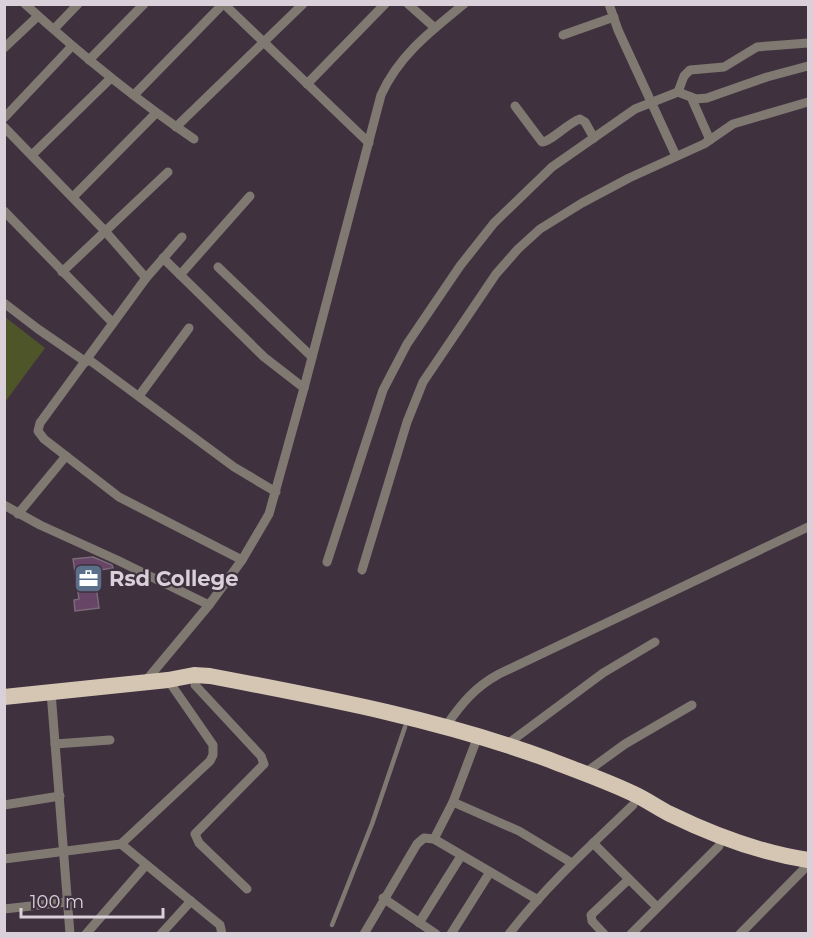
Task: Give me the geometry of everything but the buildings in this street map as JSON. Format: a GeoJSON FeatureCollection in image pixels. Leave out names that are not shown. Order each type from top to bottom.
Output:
{"type":"FeatureCollection","features":[{"type":"Feature","properties":{"kind":"highway"},"geometry":{"type":"LineString","coordinates":[[4,698],[194,675],[210,676],[383,710],[446,726],[476,742],[633,805],[668,825],[719,846],[758,860],[807,867]]}},
{"type":"Feature","properties":{"kind":"highway"},"geometry":{"type":"LineString","coordinates":[[173,679],[476,742],[506,745],[584,773],[634,794],[672,815],[807,867]]}},
{"type":"Feature","properties":{"kind":"street"},"geometry":{"type":"LineString","coordinates":[[25,4],[111,78],[194,139]]}},
{"type":"Feature","properties":{"kind":"street"},"geometry":{"type":"LineString","coordinates":[[54,29],[78,4]]}},
{"type":"Feature","properties":{"kind":"street"},"geometry":{"type":"LineString","coordinates":[[89,60],[144,4]]}},
{"type":"Feature","properties":{"kind":"street"},"geometry":{"type":"LineString","coordinates":[[134,95],[224,4],[369,143]]}},
{"type":"Feature","properties":{"kind":"street"},"geometry":{"type":"LineString","coordinates":[[176,127],[303,4]]}},
{"type":"Feature","properties":{"kind":"street"},"geometry":{"type":"LineString","coordinates":[[307,84],[385,4]]}},
{"type":"Feature","properties":{"kind":"street"},"geometry":{"type":"LineString","coordinates":[[408,4],[435,28]]}},
{"type":"Feature","properties":{"kind":"street"},"geometry":{"type":"LineString","coordinates":[[144,682],[209,605],[242,560],[269,514],[381,94],[389,76],[411,50],[464,4]]}},
{"type":"Feature","properties":{"kind":"street"},"geometry":{"type":"LineString","coordinates":[[609,4],[650,102],[676,156]]}},
{"type":"Feature","properties":{"kind":"street"},"geometry":{"type":"LineString","coordinates":[[4,48],[38,16]]}},
{"type":"Feature","properties":{"kind":"street"},"geometry":{"type":"LineString","coordinates":[[563,36],[614,17]]}},
{"type":"Feature","properties":{"kind":"street"},"geometry":{"type":"LineString","coordinates":[[678,92],[684,76],[690,70],[724,67],[757,47],[808,43]]}},
{"type":"Feature","properties":{"kind":"street"},"geometry":{"type":"LineString","coordinates":[[72,46],[5,126],[105,231],[146,278]]}},
{"type":"Feature","properties":{"kind":"street"},"geometry":{"type":"LineString","coordinates":[[327,562],[383,390],[407,344],[460,266],[494,223],[552,167],[635,109],[678,92],[691,97],[707,98],[767,76],[808,66]]}},
{"type":"Feature","properties":{"kind":"street"},"geometry":{"type":"LineString","coordinates":[[33,154],[111,78]]}},
{"type":"Feature","properties":{"kind":"street"},"geometry":{"type":"LineString","coordinates":[[691,97],[710,140]]}},
{"type":"Feature","properties":{"kind":"street"},"geometry":{"type":"LineString","coordinates":[[362,570],[407,422],[423,382],[496,274],[530,238],[546,225],[606,190],[710,140],[733,124],[808,102]]}},
{"type":"Feature","properties":{"kind":"street"},"geometry":{"type":"LineString","coordinates":[[515,106],[542,142],[546,142],[561,129],[580,118],[585,122],[594,138]]}},
{"type":"Feature","properties":{"kind":"street"},"geometry":{"type":"LineString","coordinates":[[73,197],[156,113]]}},
{"type":"Feature","properties":{"kind":"street"},"geometry":{"type":"LineString","coordinates":[[62,272],[168,172]]}},
{"type":"Feature","properties":{"kind":"street"},"geometry":{"type":"LineString","coordinates":[[180,275],[250,196]]}},
{"type":"Feature","properties":{"kind":"street"},"geometry":{"type":"LineString","coordinates":[[4,211],[113,323]]}},
{"type":"Feature","properties":{"kind":"street"},"geometry":{"type":"LineString","coordinates":[[182,237],[146,278],[38,427],[40,435],[119,497],[242,560]]}},
{"type":"Feature","properties":{"kind":"street"},"geometry":{"type":"LineString","coordinates":[[163,258],[264,357],[304,388]]}},
{"type":"Feature","properties":{"kind":"street"},"geometry":{"type":"LineString","coordinates":[[218,267],[312,357]]}},
{"type":"Feature","properties":{"kind":"street"},"geometry":{"type":"LineString","coordinates":[[4,303],[38,329],[139,396],[234,467],[276,492]]}},
{"type":"Feature","properties":{"kind":"street"},"geometry":{"type":"LineString","coordinates":[[139,396],[189,328]]}},
{"type":"Feature","properties":{"kind":"street"},"geometry":{"type":"LineString","coordinates":[[18,514],[66,456]]}},
{"type":"Feature","properties":{"kind":"street"},"geometry":{"type":"LineString","coordinates":[[4,505],[18,514],[209,605]]}},
{"type":"Feature","properties":{"kind":"street"},"geometry":{"type":"LineString","coordinates":[[446,726],[468,696],[499,674],[808,527]]}},
{"type":"Feature","properties":{"kind":"street"},"geometry":{"type":"LineString","coordinates":[[506,745],[587,684],[655,642]]}},
{"type":"Feature","properties":{"kind":"street"},"geometry":{"type":"LineString","coordinates":[[4,859],[121,844],[213,755],[213,745],[173,679]]}},
{"type":"Feature","properties":{"kind":"street"},"geometry":{"type":"LineString","coordinates":[[195,685],[261,756],[264,764],[195,834],[199,843],[247,889]]}},
{"type":"Feature","properties":{"kind":"street"},"geometry":{"type":"LineString","coordinates":[[51,692],[70,933]]}},
{"type":"Feature","properties":{"kind":"street"},"geometry":{"type":"LineString","coordinates":[[584,773],[626,744],[692,705]]}},
{"type":"Feature","properties":{"kind":"street"},"geometry":{"type":"LineString","coordinates":[[55,744],[110,740]]}},
{"type":"Feature","properties":{"kind":"street"},"geometry":{"type":"LineString","coordinates":[[434,839],[453,802],[476,742]]}},
{"type":"Feature","properties":{"kind":"street"},"geometry":{"type":"LineString","coordinates":[[4,805],[60,796]]}},
{"type":"Feature","properties":{"kind":"street"},"geometry":{"type":"LineString","coordinates":[[453,802],[519,831],[572,863]]}},
{"type":"Feature","properties":{"kind":"street"},"geometry":{"type":"LineString","coordinates":[[512,933],[572,863],[633,805]]}},
{"type":"Feature","properties":{"kind":"street"},"geometry":{"type":"LineString","coordinates":[[364,933],[383,898],[424,838],[434,839],[538,900]]}},
{"type":"Feature","properties":{"kind":"street"},"geometry":{"type":"LineString","coordinates":[[593,843],[657,907]]}},
{"type":"Feature","properties":{"kind":"street"},"geometry":{"type":"LineString","coordinates":[[121,844],[220,925],[222,933]]}},
{"type":"Feature","properties":{"kind":"street"},"geometry":{"type":"LineString","coordinates":[[631,933],[719,846]]}},
{"type":"Feature","properties":{"kind":"street"},"geometry":{"type":"LineString","coordinates":[[419,923],[461,855]]}},
{"type":"Feature","properties":{"kind":"street"},"geometry":{"type":"LineString","coordinates":[[86,933],[146,866]]}},
{"type":"Feature","properties":{"kind":"street"},"geometry":{"type":"LineString","coordinates":[[740,933],[807,867]]}},
{"type":"Feature","properties":{"kind":"street"},"geometry":{"type":"LineString","coordinates":[[451,933],[490,872]]}},
{"type":"Feature","properties":{"kind":"street"},"geometry":{"type":"LineString","coordinates":[[604,933],[592,921],[591,915],[628,879]]}},
{"type":"Feature","properties":{"kind":"street"},"geometry":{"type":"LineString","coordinates":[[383,898],[436,933]]}},
{"type":"Feature","properties":{"kind":"street"},"geometry":{"type":"LineString","coordinates":[[161,933],[191,901]]}},
{"type":"Feature","properties":{"kind":"street"},"geometry":{"type":"LineString","coordinates":[[4,909],[67,902]]}},
{"type":"Feature","properties":{"kind":"lane"},"geometry":{"type":"LineString","coordinates":[[332,925],[372,824],[405,727]]}},
{"type":"Feature","properties":{"kind":"green space"},"geometry":{"type":"Polygon","coordinates":[[[5,317],[45,348],[5,402],[5,317]]]}},
{"type":"Feature","properties":{"kind":"place","name":"Rsd College"},"geometry":{"type":"Point","coordinates":[88,579]}}]}
